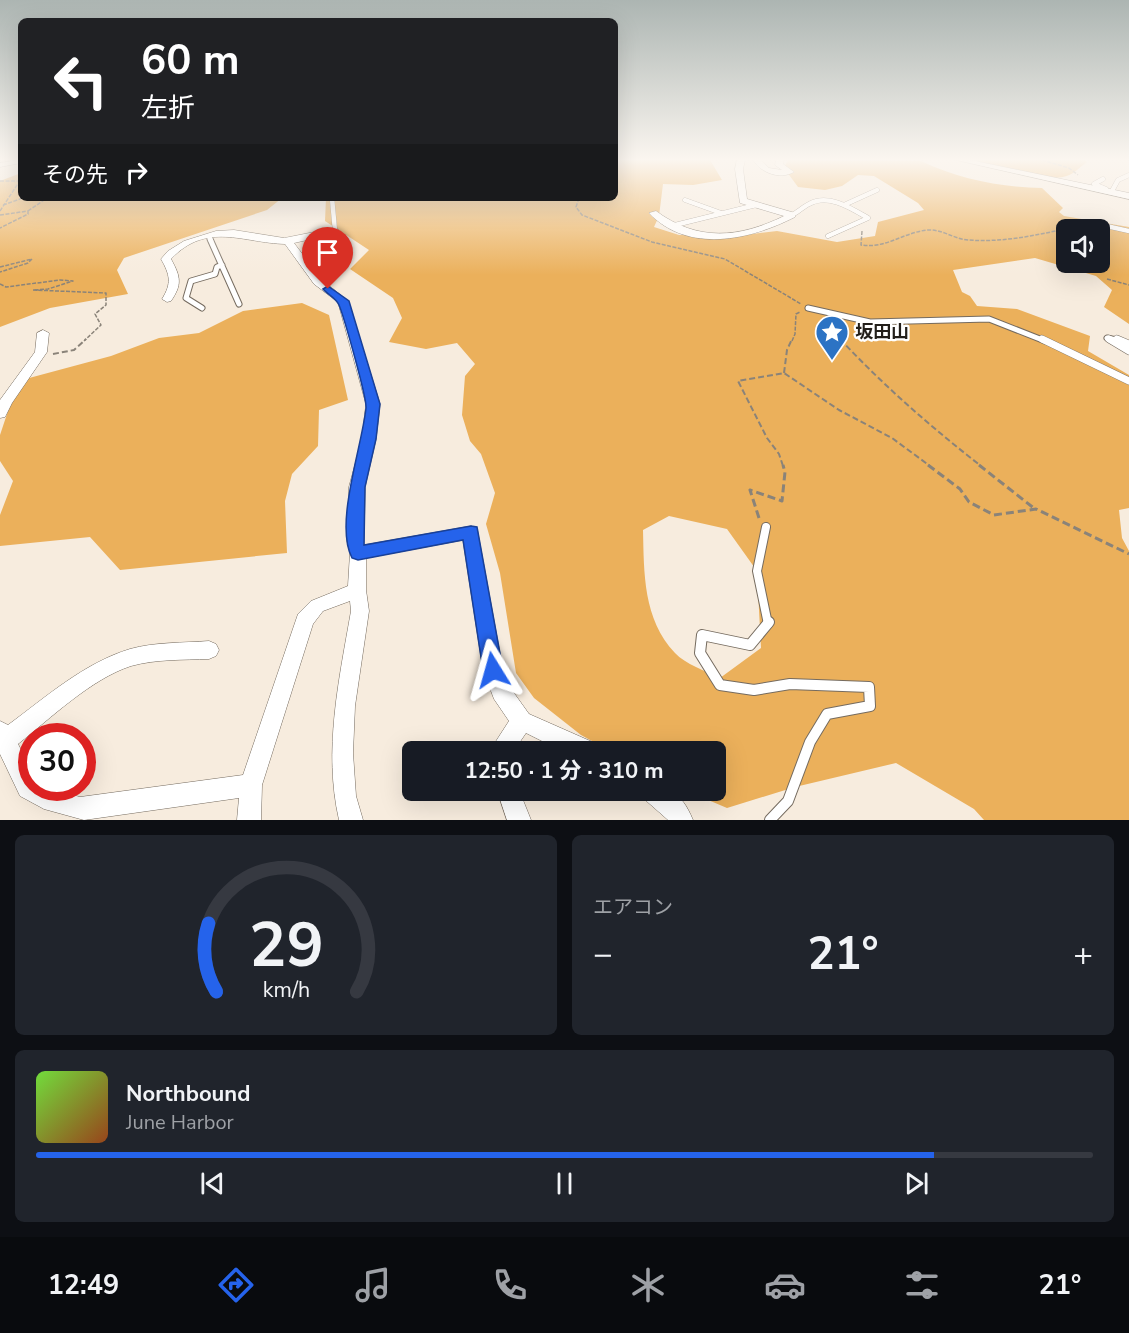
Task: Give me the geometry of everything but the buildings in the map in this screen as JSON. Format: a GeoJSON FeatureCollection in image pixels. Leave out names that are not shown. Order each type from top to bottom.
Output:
{"type":"FeatureCollection","features":[{"type":"Feature","properties":{"kind":"street"},"geometry":{"type":"LineString","coordinates":[[743,198],[743,201],[792,215]]}},
{"type":"Feature","properties":{"kind":"street"},"geometry":{"type":"LineString","coordinates":[[653,213],[669,226],[704,237],[717,238],[772,226],[792,215]]}},
{"type":"Feature","properties":{"kind":"street"},"geometry":{"type":"LineString","coordinates":[[167,299],[175,287],[176,280],[165,259],[178,248],[209,236],[235,233],[267,241],[288,241],[335,231]]}},
{"type":"Feature","properties":{"kind":"street"},"geometry":{"type":"LineString","coordinates":[[288,241],[318,282],[343,301],[374,404],[369,439],[357,487],[355,541],[358,553],[357,590],[360,611],[345,706],[342,753],[345,796],[351,820]]}},
{"type":"Feature","properties":{"kind":"street"},"geometry":{"type":"LineString","coordinates":[[0,414],[4,403],[41,352],[43,333]]}},
{"type":"Feature","properties":{"kind":"street"},"geometry":{"type":"LineString","coordinates":[[358,553],[471,532],[493,670],[501,692],[522,721],[565,741]]}},
{"type":"Feature","properties":{"kind":"street"},"geometry":{"type":"LineString","coordinates":[[249,820],[251,785],[305,620],[317,606],[357,590]]}},
{"type":"Feature","properties":{"kind":"street"},"geometry":{"type":"LineString","coordinates":[[208,650],[145,655],[113,665],[3,736],[28,788],[44,798],[80,809],[114,812],[251,785]]}},
{"type":"Feature","properties":{"kind":"street"},"geometry":{"type":"LineString","coordinates":[[508,741],[522,721]]}},
{"type":"Feature","properties":{"kind":"street"},"geometry":{"type":"LineString","coordinates":[[512,801],[519,820]]}},
{"type":"Feature","properties":{"kind":"street"},"geometry":{"type":"LineString","coordinates":[[664,801],[674,809],[681,820]]}},
{"type":"Feature","properties":{"kind":"lane"},"geometry":{"type":"LineString","coordinates":[[844,205],[859,198]]}},
{"type":"Feature","properties":{"kind":"lane"},"geometry":{"type":"LineString","coordinates":[[685,200],[721,213]]}},
{"type":"Feature","properties":{"kind":"lane"},"geometry":{"type":"LineString","coordinates":[[332,201],[335,231]]}},
{"type":"Feature","properties":{"kind":"lane"},"geometry":{"type":"LineString","coordinates":[[792,215],[816,201],[829,201],[844,205],[868,218]]}},
{"type":"Feature","properties":{"kind":"lane"},"geometry":{"type":"LineString","coordinates":[[669,226],[756,205]]}},
{"type":"Feature","properties":{"kind":"lane"},"geometry":{"type":"LineString","coordinates":[[828,236],[868,218]]}},
{"type":"Feature","properties":{"kind":"lane"},"geometry":{"type":"LineString","coordinates":[[1110,227],[1129,231]]}},
{"type":"Feature","properties":{"kind":"lane"},"geometry":{"type":"LineString","coordinates":[[209,236],[239,304]]}},
{"type":"Feature","properties":{"kind":"lane"},"geometry":{"type":"LineString","coordinates":[[202,308],[186,298],[191,281],[216,273],[217,267],[222,265]]}},
{"type":"Feature","properties":{"kind":"lane"},"geometry":{"type":"LineString","coordinates":[[808,308],[870,322],[989,319],[1031,334],[1129,381]]}},
{"type":"Feature","properties":{"kind":"lane"},"geometry":{"type":"LineString","coordinates":[[1129,344],[1112,337],[1107,338],[1129,351]]}},
{"type":"Feature","properties":{"kind":"lane"},"geometry":{"type":"LineString","coordinates":[[766,527],[757,571],[769,623],[750,645],[702,635],[700,653],[720,686],[754,690],[790,684],[869,687],[870,706],[827,714],[810,742],[788,801],[771,820]]}},
{"type":"Feature","properties":{"kind":"path"},"geometry":{"type":"LineString","coordinates":[[0,211],[8,198]]}},
{"type":"Feature","properties":{"kind":"path"},"geometry":{"type":"LineString","coordinates":[[3,205],[18,200]]}},
{"type":"Feature","properties":{"kind":"path"},"geometry":{"type":"LineString","coordinates":[[0,215],[28,211],[43,201]]}},
{"type":"Feature","properties":{"kind":"path"},"geometry":{"type":"LineString","coordinates":[[578,201],[576,207],[582,215],[652,242],[725,260],[808,308],[835,332],[874,375],[933,428],[1036,509],[1129,554]]}},
{"type":"Feature","properties":{"kind":"path"},"geometry":{"type":"LineString","coordinates":[[0,228],[22,219],[28,211]]}},
{"type":"Feature","properties":{"kind":"path"},"geometry":{"type":"LineString","coordinates":[[868,218],[864,224],[861,245],[872,248],[901,236],[927,230],[940,230],[966,240],[1056,231]]}},
{"type":"Feature","properties":{"kind":"path"},"geometry":{"type":"LineString","coordinates":[[0,267],[32,259],[28,263],[0,273]]}},
{"type":"Feature","properties":{"kind":"path"},"geometry":{"type":"LineString","coordinates":[[1107,279],[1129,285]]}},
{"type":"Feature","properties":{"kind":"path"},"geometry":{"type":"LineString","coordinates":[[0,284],[6,287],[60,280],[73,281],[48,289],[33,290],[49,293],[93,290],[106,293],[106,305],[95,314],[101,325],[74,350],[50,355]]}},
{"type":"Feature","properties":{"kind":"path"},"geometry":{"type":"LineString","coordinates":[[784,373],[787,350],[795,334],[796,314],[808,308]]}},
{"type":"Feature","properties":{"kind":"path"},"geometry":{"type":"LineString","coordinates":[[766,527],[758,516],[759,511],[750,490],[782,501],[785,472],[779,454],[767,438],[738,381],[784,373],[839,410],[892,438],[960,489],[969,502],[994,515],[1036,509]]}},
{"type":"Feature","properties":{"kind":"shaded area"},"geometry":{"type":"Polygon","coordinates":[[[0,198],[18,198],[18,201],[278,201],[267,210],[124,258],[117,270],[128,294],[50,308],[0,327],[0,198]]]}},
{"type":"Feature","properties":{"kind":"shaded area"},"geometry":{"type":"Polygon","coordinates":[[[618,198],[661,198],[659,216],[654,227],[679,235],[736,236],[777,231],[837,242],[875,236],[878,222],[924,210],[910,198],[1053,198],[1063,208],[1059,212],[1064,216],[1082,219],[1056,219],[1056,264],[1035,258],[953,270],[962,292],[970,296],[977,306],[1017,309],[1090,336],[1088,351],[1129,375],[1129,508],[1119,510],[1122,538],[1129,551],[1129,820],[984,820],[974,809],[896,763],[795,787],[727,808],[711,801],[726,801],[726,741],[592,741],[581,735],[534,698],[516,673],[500,573],[486,524],[495,493],[481,454],[470,441],[462,415],[465,376],[475,364],[457,343],[426,349],[389,342],[402,318],[393,298],[350,269],[369,250],[325,221],[326,201],[618,201],[618,198]],[[669,516],[643,530],[647,595],[664,640],[679,657],[720,678],[761,648],[757,571],[727,529],[669,516]]]}},
{"type":"Feature","properties":{"kind":"shaded area"},"geometry":{"type":"Polygon","coordinates":[[[1110,224],[1129,227],[1129,324],[1104,307],[1112,290],[1096,276],[1086,273],[1110,273],[1110,224]]]}},
{"type":"Feature","properties":{"kind":"shaded area"},"geometry":{"type":"Polygon","coordinates":[[[302,303],[329,315],[348,400],[319,410],[318,446],[292,474],[285,501],[287,553],[120,570],[90,537],[0,546],[0,515],[13,481],[0,461],[0,435],[18,381],[111,356],[159,338],[199,333],[243,311],[302,303]]]}},
{"type":"Feature","properties":{"kind":"place","name":"坂田山"},"geometry":{"type":"Point","coordinates":[832,361]}},
{"type":"Feature","properties":{"kind":"route"},"geometry":{"type":"LineString","coordinates":[[328,289],[343,301],[374,404],[369,439],[357,487],[355,541],[358,553],[471,532],[493,670]]}}]}
